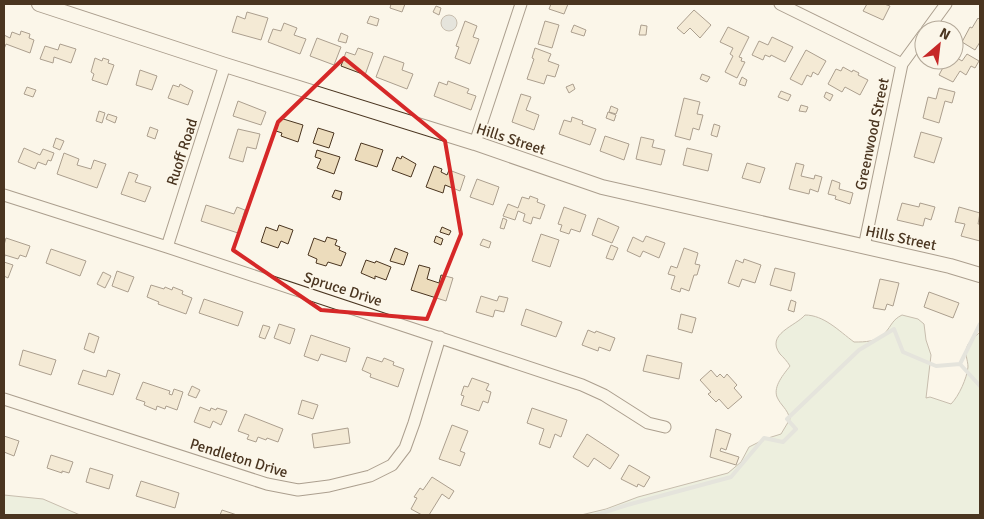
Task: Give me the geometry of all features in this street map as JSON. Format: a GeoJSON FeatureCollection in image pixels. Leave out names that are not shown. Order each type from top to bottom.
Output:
{"type":"FeatureCollection","features":[{"type":"Feature","properties":{"kind":"street","name":"Hills Street"},"geometry":{"type":"LineString","coordinates":[[38,4],[475,144],[602,187],[950,266],[980,275]]}},
{"type":"Feature","properties":{"kind":"street"},"geometry":{"type":"LineString","coordinates":[[475,144],[521,4]]}},
{"type":"Feature","properties":{"kind":"street"},"geometry":{"type":"LineString","coordinates":[[780,4],[902,64]]}},
{"type":"Feature","properties":{"kind":"street"},"geometry":{"type":"LineString","coordinates":[[934,20],[946,4]]}},
{"type":"Feature","properties":{"kind":"street","name":"Greenwood Street"},"geometry":{"type":"LineString","coordinates":[[864,247],[902,64],[914,48]]}},
{"type":"Feature","properties":{"kind":"street","name":"Ruoff Road"},"geometry":{"type":"LineString","coordinates":[[167,247],[225,65]]}},
{"type":"Feature","properties":{"kind":"street","name":"Spruce Drive"},"geometry":{"type":"LineString","coordinates":[[4,196],[167,247],[582,385],[604,395],[648,423],[666,427]]}},
{"type":"Feature","properties":{"kind":"street","name":"Pendleton Drive"},"geometry":{"type":"LineString","coordinates":[[4,399],[267,484],[298,490],[329,486],[370,476],[392,464],[405,448],[440,337]]}},
{"type":"Feature","properties":{"kind":"highlighted area"},"geometry":{"type":"Polygon","coordinates":[[[344,58],[445,141],[461,234],[427,319],[321,310],[233,250],[278,122],[344,58]]]}},
{"type":"Feature","properties":{"kind":"green space"},"geometry":{"type":"Polygon","coordinates":[[[805,315],[825,321],[854,342],[875,340],[882,336],[894,321],[902,315],[918,319],[924,324],[926,340],[931,355],[926,398],[930,397],[951,404],[960,392],[966,376],[968,367],[966,349],[980,332],[980,515],[581,515],[606,509],[638,497],[728,473],[741,462],[749,447],[781,434],[790,419],[777,397],[776,389],[790,366],[776,347],[776,341],[784,331],[805,315]]]}},
{"type":"Feature","properties":{"kind":"green space"},"geometry":{"type":"Polygon","coordinates":[[[4,495],[43,499],[80,515],[4,515],[4,495]]]}},
{"type":"Feature","properties":{"kind":"shaded area"},"geometry":{"type":"Polygon","coordinates":[[[449,15],[457,23],[449,31],[441,23],[449,15]]]}},
{"type":"Feature","properties":{"kind":"building"},"geometry":{"type":"Polygon","coordinates":[[[391,4],[405,4],[402,12],[390,8],[391,4]]]}},
{"type":"Feature","properties":{"kind":"building"},"geometry":{"type":"Polygon","coordinates":[[[551,4],[568,4],[564,14],[549,9],[551,4]]]}},
{"type":"Feature","properties":{"kind":"building"},"geometry":{"type":"Polygon","coordinates":[[[867,4],[890,6],[883,20],[863,11],[867,4]]]}},
{"type":"Feature","properties":{"kind":"building"},"geometry":{"type":"Polygon","coordinates":[[[436,6],[441,8],[439,15],[433,12],[436,6]]]}},
{"type":"Feature","properties":{"kind":"building"},"geometry":{"type":"Polygon","coordinates":[[[694,10],[711,25],[700,38],[690,28],[684,34],[677,28],[694,10]]]}},
{"type":"Feature","properties":{"kind":"building"},"geometry":{"type":"Polygon","coordinates":[[[247,12],[268,18],[261,40],[232,32],[237,16],[245,19],[247,12]]]}},
{"type":"Feature","properties":{"kind":"building"},"geometry":{"type":"Polygon","coordinates":[[[370,16],[379,19],[377,26],[367,23],[370,16]]]}},
{"type":"Feature","properties":{"kind":"building"},"geometry":{"type":"Polygon","coordinates":[[[978,18],[980,20],[980,42],[975,50],[964,43],[964,38],[970,27],[972,28],[978,18]]]}},
{"type":"Feature","properties":{"kind":"building"},"geometry":{"type":"Polygon","coordinates":[[[465,21],[477,26],[473,37],[479,39],[470,64],[455,58],[459,47],[456,46],[465,21]]]}},
{"type":"Feature","properties":{"kind":"building"},"geometry":{"type":"Polygon","coordinates":[[[545,21],[559,25],[552,48],[538,44],[545,21]]]}},
{"type":"Feature","properties":{"kind":"building"},"geometry":{"type":"Polygon","coordinates":[[[284,23],[297,28],[294,35],[306,39],[300,54],[268,42],[273,29],[281,31],[284,23]]]}},
{"type":"Feature","properties":{"kind":"building"},"geometry":{"type":"Polygon","coordinates":[[[574,25],[586,30],[584,36],[571,32],[574,25]]]}},
{"type":"Feature","properties":{"kind":"building"},"geometry":{"type":"Polygon","coordinates":[[[641,25],[647,26],[646,35],[639,35],[641,25]]]}},
{"type":"Feature","properties":{"kind":"building"},"geometry":{"type":"Polygon","coordinates":[[[728,27],[749,37],[739,57],[742,58],[741,61],[745,62],[737,78],[725,72],[733,56],[730,54],[733,48],[720,42],[728,27]]]}},
{"type":"Feature","properties":{"kind":"building"},"geometry":{"type":"Polygon","coordinates":[[[21,31],[30,34],[29,38],[34,40],[30,53],[6,44],[4,49],[4,35],[10,38],[12,32],[20,35],[21,31]]]}},
{"type":"Feature","properties":{"kind":"building"},"geometry":{"type":"Polygon","coordinates":[[[341,33],[348,36],[346,43],[338,41],[341,33]]]}},
{"type":"Feature","properties":{"kind":"building"},"geometry":{"type":"Polygon","coordinates":[[[772,37],[793,47],[785,62],[771,55],[770,57],[765,55],[763,60],[752,55],[759,41],[768,45],[772,37]]]}},
{"type":"Feature","properties":{"kind":"building"},"geometry":{"type":"Polygon","coordinates":[[[317,38],[341,47],[334,65],[310,56],[317,38]]]}},
{"type":"Feature","properties":{"kind":"building"},"geometry":{"type":"Polygon","coordinates":[[[60,44],[76,49],[71,63],[54,57],[53,63],[40,59],[45,46],[58,50],[60,44]]]}},
{"type":"Feature","properties":{"kind":"building"},"geometry":{"type":"Polygon","coordinates":[[[358,48],[373,53],[365,75],[341,66],[346,52],[355,55],[358,48]]]}},
{"type":"Feature","properties":{"kind":"building"},"geometry":{"type":"Polygon","coordinates":[[[535,48],[551,54],[548,61],[559,65],[555,77],[547,75],[544,84],[527,79],[534,59],[532,58],[535,48]]]}},
{"type":"Feature","properties":{"kind":"building"},"geometry":{"type":"Polygon","coordinates":[[[806,50],[826,61],[818,75],[813,72],[811,77],[807,75],[802,85],[790,79],[806,50]]]}},
{"type":"Feature","properties":{"kind":"building"},"geometry":{"type":"Polygon","coordinates":[[[967,54],[979,61],[975,68],[971,66],[966,75],[960,71],[953,82],[939,75],[942,70],[964,70],[964,58],[967,54]]]}},
{"type":"Feature","properties":{"kind":"building"},"geometry":{"type":"Polygon","coordinates":[[[384,56],[404,63],[402,70],[413,74],[407,89],[376,77],[384,56]]]}},
{"type":"Feature","properties":{"kind":"building"},"geometry":{"type":"Polygon","coordinates":[[[95,58],[102,61],[103,58],[109,60],[108,63],[114,65],[107,85],[92,80],[94,74],[91,72],[95,58]]]}},
{"type":"Feature","properties":{"kind":"building"},"geometry":{"type":"Polygon","coordinates":[[[843,67],[852,72],[853,70],[859,73],[858,75],[868,80],[860,95],[845,87],[842,92],[828,84],[836,69],[841,71],[843,67]]]}},
{"type":"Feature","properties":{"kind":"building"},"geometry":{"type":"Polygon","coordinates":[[[140,70],[157,76],[152,90],[136,85],[140,70]]]}},
{"type":"Feature","properties":{"kind":"building"},"geometry":{"type":"Polygon","coordinates":[[[702,74],[710,77],[707,82],[700,79],[702,74]]]}},
{"type":"Feature","properties":{"kind":"building"},"geometry":{"type":"Polygon","coordinates":[[[742,77],[747,80],[745,86],[739,84],[742,77]]]}},
{"type":"Feature","properties":{"kind":"building"},"geometry":{"type":"Polygon","coordinates":[[[448,81],[469,89],[467,93],[476,96],[471,110],[434,96],[439,82],[447,85],[448,81]]]}},
{"type":"Feature","properties":{"kind":"building"},"geometry":{"type":"Polygon","coordinates":[[[180,84],[193,91],[188,105],[168,98],[173,85],[179,87],[180,84]]]}},
{"type":"Feature","properties":{"kind":"building"},"geometry":{"type":"Polygon","coordinates":[[[573,84],[575,89],[569,93],[566,87],[573,84]]]}},
{"type":"Feature","properties":{"kind":"building"},"geometry":{"type":"Polygon","coordinates":[[[27,87],[36,90],[33,97],[24,94],[27,87]]]}},
{"type":"Feature","properties":{"kind":"building"},"geometry":{"type":"Polygon","coordinates":[[[939,88],[955,92],[952,103],[945,101],[939,123],[923,118],[928,97],[936,99],[939,88]]]}},
{"type":"Feature","properties":{"kind":"building"},"geometry":{"type":"Polygon","coordinates":[[[781,91],[791,95],[788,101],[778,97],[781,91]]]}},
{"type":"Feature","properties":{"kind":"building"},"geometry":{"type":"Polygon","coordinates":[[[826,92],[833,95],[830,101],[824,97],[826,92]]]}},
{"type":"Feature","properties":{"kind":"building"},"geometry":{"type":"Polygon","coordinates":[[[521,94],[531,97],[526,110],[539,115],[534,130],[512,122],[521,94]]]}},
{"type":"Feature","properties":{"kind":"building"},"geometry":{"type":"Polygon","coordinates":[[[684,98],[700,102],[697,114],[703,115],[699,130],[693,128],[690,140],[675,136],[684,98]]]}},
{"type":"Feature","properties":{"kind":"building"},"geometry":{"type":"Polygon","coordinates":[[[238,101],[266,112],[261,125],[233,116],[238,101]]]}},
{"type":"Feature","properties":{"kind":"building"},"geometry":{"type":"Polygon","coordinates":[[[801,105],[808,107],[806,112],[799,111],[801,105]]]}},
{"type":"Feature","properties":{"kind":"building"},"geometry":{"type":"Polygon","coordinates":[[[611,106],[618,109],[616,114],[609,112],[611,106]]]}},
{"type":"Feature","properties":{"kind":"building"},"geometry":{"type":"Polygon","coordinates":[[[99,111],[105,113],[102,123],[96,121],[99,111]]]}},
{"type":"Feature","properties":{"kind":"building"},"geometry":{"type":"Polygon","coordinates":[[[608,112],[616,115],[614,121],[606,118],[608,112]]]}},
{"type":"Feature","properties":{"kind":"building"},"geometry":{"type":"Polygon","coordinates":[[[108,114],[117,117],[115,123],[106,119],[108,114]]]}},
{"type":"Feature","properties":{"kind":"building"},"geometry":{"type":"Polygon","coordinates":[[[572,117],[583,121],[582,124],[596,129],[590,145],[559,134],[564,120],[571,122],[572,117]]]}},
{"type":"Feature","properties":{"kind":"building"},"geometry":{"type":"Polygon","coordinates":[[[280,118],[303,125],[298,142],[281,136],[282,133],[276,131],[280,118]]]}},
{"type":"Feature","properties":{"kind":"building"},"geometry":{"type":"Polygon","coordinates":[[[714,124],[720,126],[717,137],[711,135],[714,124]]]}},
{"type":"Feature","properties":{"kind":"building"},"geometry":{"type":"Polygon","coordinates":[[[150,127],[158,130],[155,139],[147,136],[150,127]]]}},
{"type":"Feature","properties":{"kind":"building"},"geometry":{"type":"Polygon","coordinates":[[[318,128],[334,133],[329,148],[313,143],[318,128]]]}},
{"type":"Feature","properties":{"kind":"building"},"geometry":{"type":"Polygon","coordinates":[[[238,129],[260,134],[256,149],[247,147],[243,162],[229,158],[238,129]]]}},
{"type":"Feature","properties":{"kind":"building"},"geometry":{"type":"Polygon","coordinates":[[[921,132],[942,138],[934,163],[914,157],[921,132]]]}},
{"type":"Feature","properties":{"kind":"building"},"geometry":{"type":"Polygon","coordinates":[[[605,136],[629,144],[624,160],[600,151],[605,136]]]}},
{"type":"Feature","properties":{"kind":"building"},"geometry":{"type":"Polygon","coordinates":[[[641,137],[654,140],[652,147],[665,150],[661,165],[636,159],[641,137]]]}},
{"type":"Feature","properties":{"kind":"building"},"geometry":{"type":"Polygon","coordinates":[[[56,138],[64,141],[60,150],[53,147],[56,138]]]}},
{"type":"Feature","properties":{"kind":"building"},"geometry":{"type":"Polygon","coordinates":[[[361,143],[383,150],[377,167],[355,160],[361,143]]]}},
{"type":"Feature","properties":{"kind":"building"},"geometry":{"type":"Polygon","coordinates":[[[24,148],[40,155],[43,149],[54,153],[51,161],[48,160],[46,165],[38,162],[35,169],[18,162],[24,148]]]}},
{"type":"Feature","properties":{"kind":"building"},"geometry":{"type":"Polygon","coordinates":[[[687,148],[712,154],[708,171],[683,165],[687,148]]]}},
{"type":"Feature","properties":{"kind":"building"},"geometry":{"type":"Polygon","coordinates":[[[317,150],[340,157],[334,174],[317,168],[321,159],[315,157],[317,150]]]}},
{"type":"Feature","properties":{"kind":"building"},"geometry":{"type":"Polygon","coordinates":[[[64,153],[79,159],[77,165],[91,169],[94,160],[106,164],[97,188],[57,174],[64,153]]]}},
{"type":"Feature","properties":{"kind":"building"},"geometry":{"type":"Polygon","coordinates":[[[402,156],[416,164],[411,177],[392,170],[397,157],[401,159],[402,156]]]}},
{"type":"Feature","properties":{"kind":"building"},"geometry":{"type":"Polygon","coordinates":[[[747,163],[765,168],[760,183],[742,178],[747,163]]]}},
{"type":"Feature","properties":{"kind":"building"},"geometry":{"type":"Polygon","coordinates":[[[796,163],[804,165],[801,176],[814,179],[815,175],[822,177],[818,192],[810,189],[809,194],[789,189],[796,163]]]}},
{"type":"Feature","properties":{"kind":"building"},"geometry":{"type":"Polygon","coordinates":[[[434,166],[442,169],[441,172],[447,175],[449,170],[465,176],[460,191],[445,185],[443,193],[426,187],[434,166]]]}},
{"type":"Feature","properties":{"kind":"building"},"geometry":{"type":"Polygon","coordinates":[[[129,172],[138,175],[135,182],[151,187],[145,202],[121,194],[129,172]]]}},
{"type":"Feature","properties":{"kind":"building"},"geometry":{"type":"Polygon","coordinates":[[[477,179],[499,187],[493,205],[470,197],[477,179]]]}},
{"type":"Feature","properties":{"kind":"building"},"geometry":{"type":"Polygon","coordinates":[[[832,180],[840,183],[839,189],[853,193],[850,204],[835,199],[836,196],[828,194],[832,180]]]}},
{"type":"Feature","properties":{"kind":"building"},"geometry":{"type":"Polygon","coordinates":[[[335,190],[342,192],[340,200],[332,197],[335,190]]]}},
{"type":"Feature","properties":{"kind":"building"},"geometry":{"type":"Polygon","coordinates":[[[530,196],[538,199],[537,202],[545,205],[540,219],[533,217],[531,224],[523,221],[525,214],[518,211],[515,220],[503,216],[508,204],[518,208],[522,197],[529,199],[530,196]]]}},
{"type":"Feature","properties":{"kind":"building"},"geometry":{"type":"Polygon","coordinates":[[[902,203],[919,207],[920,203],[935,207],[931,220],[925,218],[923,226],[897,220],[902,203]]]}},
{"type":"Feature","properties":{"kind":"building"},"geometry":{"type":"Polygon","coordinates":[[[206,205],[234,214],[237,207],[245,210],[238,233],[201,221],[206,205]]]}},
{"type":"Feature","properties":{"kind":"building"},"geometry":{"type":"Polygon","coordinates":[[[564,207],[586,215],[580,232],[571,229],[569,234],[560,231],[562,225],[558,224],[564,207]]]}},
{"type":"Feature","properties":{"kind":"building"},"geometry":{"type":"Polygon","coordinates":[[[959,207],[980,213],[978,224],[980,224],[980,241],[961,236],[965,224],[955,222],[959,207]]]}},
{"type":"Feature","properties":{"kind":"building"},"geometry":{"type":"Polygon","coordinates":[[[503,218],[507,220],[504,229],[500,228],[503,218]]]}},
{"type":"Feature","properties":{"kind":"building"},"geometry":{"type":"Polygon","coordinates":[[[598,218],[619,227],[612,243],[592,235],[598,218]]]}},
{"type":"Feature","properties":{"kind":"building"},"geometry":{"type":"Polygon","coordinates":[[[279,225],[293,230],[288,244],[281,241],[278,248],[261,242],[266,227],[277,231],[279,225]]]}},
{"type":"Feature","properties":{"kind":"building"},"geometry":{"type":"Polygon","coordinates":[[[442,227],[451,231],[449,235],[440,232],[442,227]]]}},
{"type":"Feature","properties":{"kind":"building"},"geometry":{"type":"Polygon","coordinates":[[[541,234],[559,240],[550,267],[532,261],[541,234]]]}},
{"type":"Feature","properties":{"kind":"building"},"geometry":{"type":"Polygon","coordinates":[[[436,236],[443,239],[441,245],[434,242],[436,236]]]}},
{"type":"Feature","properties":{"kind":"building"},"geometry":{"type":"Polygon","coordinates":[[[646,236],[665,243],[659,258],[643,251],[640,257],[627,251],[633,237],[643,242],[646,236]]]}},
{"type":"Feature","properties":{"kind":"building"},"geometry":{"type":"Polygon","coordinates":[[[327,237],[337,240],[335,245],[340,247],[339,250],[346,253],[341,266],[328,262],[326,266],[316,263],[317,259],[308,255],[314,238],[325,242],[327,237]]]}},
{"type":"Feature","properties":{"kind":"building"},"geometry":{"type":"Polygon","coordinates":[[[6,238],[30,246],[26,257],[20,255],[18,259],[5,255],[4,260],[6,238]]]}},
{"type":"Feature","properties":{"kind":"building"},"geometry":{"type":"Polygon","coordinates":[[[483,239],[491,242],[489,248],[480,245],[483,239]]]}},
{"type":"Feature","properties":{"kind":"building"},"geometry":{"type":"Polygon","coordinates":[[[611,245],[618,248],[613,260],[606,258],[611,245]]]}},
{"type":"Feature","properties":{"kind":"building"},"geometry":{"type":"Polygon","coordinates":[[[395,248],[408,253],[404,265],[390,261],[395,248]]]}},
{"type":"Feature","properties":{"kind":"building"},"geometry":{"type":"Polygon","coordinates":[[[684,248],[698,253],[695,264],[700,265],[697,275],[694,275],[689,291],[681,288],[680,292],[671,289],[675,276],[668,274],[671,266],[677,268],[684,248]]]}},
{"type":"Feature","properties":{"kind":"building"},"geometry":{"type":"Polygon","coordinates":[[[51,249],[86,261],[80,276],[46,263],[51,249]]]}},
{"type":"Feature","properties":{"kind":"building"},"geometry":{"type":"Polygon","coordinates":[[[744,259],[761,265],[755,283],[742,279],[739,287],[728,283],[736,260],[743,263],[744,259]]]}},
{"type":"Feature","properties":{"kind":"building"},"geometry":{"type":"Polygon","coordinates":[[[366,260],[375,263],[376,261],[391,267],[386,280],[375,276],[375,279],[361,273],[366,260]]]}},
{"type":"Feature","properties":{"kind":"building"},"geometry":{"type":"Polygon","coordinates":[[[4,262],[13,265],[8,278],[4,276],[4,262]]]}},
{"type":"Feature","properties":{"kind":"building"},"geometry":{"type":"Polygon","coordinates":[[[419,265],[430,268],[427,279],[439,283],[441,275],[453,278],[446,301],[411,290],[419,265]]]}},
{"type":"Feature","properties":{"kind":"building"},"geometry":{"type":"Polygon","coordinates":[[[775,268],[795,273],[791,291],[770,285],[775,268]]]}},
{"type":"Feature","properties":{"kind":"building"},"geometry":{"type":"Polygon","coordinates":[[[117,271],[134,277],[128,292],[112,286],[117,271]]]}},
{"type":"Feature","properties":{"kind":"building"},"geometry":{"type":"Polygon","coordinates":[[[103,272],[111,276],[105,288],[97,284],[103,272]]]}},
{"type":"Feature","properties":{"kind":"building"},"geometry":{"type":"Polygon","coordinates":[[[880,279],[899,283],[893,306],[887,304],[885,310],[873,308],[880,279]]]}},
{"type":"Feature","properties":{"kind":"building"},"geometry":{"type":"Polygon","coordinates":[[[151,285],[172,290],[173,287],[183,291],[182,294],[192,298],[186,314],[158,304],[159,302],[147,297],[151,285]]]}},
{"type":"Feature","properties":{"kind":"building"},"geometry":{"type":"Polygon","coordinates":[[[929,292],[959,303],[953,318],[924,307],[929,292]]]}},
{"type":"Feature","properties":{"kind":"building"},"geometry":{"type":"Polygon","coordinates":[[[481,296],[497,301],[499,296],[508,298],[504,312],[495,310],[493,317],[476,312],[481,296]]]}},
{"type":"Feature","properties":{"kind":"building"},"geometry":{"type":"Polygon","coordinates":[[[204,299],[243,312],[238,326],[199,313],[204,299]]]}},
{"type":"Feature","properties":{"kind":"building"},"geometry":{"type":"Polygon","coordinates":[[[791,300],[796,302],[794,312],[788,310],[791,300]]]}},
{"type":"Feature","properties":{"kind":"building"},"geometry":{"type":"Polygon","coordinates":[[[526,309],[562,322],[556,337],[521,325],[526,309]]]}},
{"type":"Feature","properties":{"kind":"building"},"geometry":{"type":"Polygon","coordinates":[[[681,314],[696,318],[692,333],[678,329],[681,314]]]}},
{"type":"Feature","properties":{"kind":"building"},"geometry":{"type":"Polygon","coordinates":[[[279,324],[295,329],[290,344],[274,338],[279,324]]]}},
{"type":"Feature","properties":{"kind":"building"},"geometry":{"type":"Polygon","coordinates":[[[263,325],[270,327],[265,339],[259,337],[263,325]]]}},
{"type":"Feature","properties":{"kind":"building"},"geometry":{"type":"Polygon","coordinates":[[[588,330],[615,338],[610,351],[599,347],[598,351],[582,345],[588,330]]]}},
{"type":"Feature","properties":{"kind":"building"},"geometry":{"type":"Polygon","coordinates":[[[89,333],[99,337],[94,353],[84,349],[89,333]]]}},
{"type":"Feature","properties":{"kind":"building"},"geometry":{"type":"Polygon","coordinates":[[[311,335],[350,348],[346,362],[321,354],[318,361],[304,356],[311,335]]]}},
{"type":"Feature","properties":{"kind":"building"},"geometry":{"type":"Polygon","coordinates":[[[23,350],[56,360],[51,375],[19,365],[23,350]]]}},
{"type":"Feature","properties":{"kind":"building"},"geometry":{"type":"Polygon","coordinates":[[[647,355],[682,363],[679,379],[643,371],[647,355]]]}},
{"type":"Feature","properties":{"kind":"building"},"geometry":{"type":"Polygon","coordinates":[[[367,357],[382,362],[384,358],[394,362],[393,365],[404,369],[398,387],[370,377],[371,374],[362,370],[367,357]]]}},
{"type":"Feature","properties":{"kind":"building"},"geometry":{"type":"Polygon","coordinates":[[[83,370],[106,377],[108,370],[120,374],[113,395],[78,384],[83,370]]]}},
{"type":"Feature","properties":{"kind":"building"},"geometry":{"type":"Polygon","coordinates":[[[711,370],[717,377],[720,374],[724,378],[727,374],[737,385],[734,388],[742,397],[728,409],[719,399],[716,402],[708,394],[711,392],[700,380],[711,370]]]}},
{"type":"Feature","properties":{"kind":"building"},"geometry":{"type":"Polygon","coordinates":[[[472,378],[489,384],[486,390],[491,392],[488,403],[483,401],[479,411],[461,405],[464,396],[461,395],[464,386],[468,387],[472,378]]]}},
{"type":"Feature","properties":{"kind":"building"},"geometry":{"type":"Polygon","coordinates":[[[143,382],[170,391],[169,394],[172,395],[174,389],[183,392],[177,410],[166,406],[165,409],[157,406],[156,410],[144,405],[145,402],[136,399],[143,382]]]}},
{"type":"Feature","properties":{"kind":"building"},"geometry":{"type":"Polygon","coordinates":[[[192,386],[200,390],[196,398],[188,395],[192,386]]]}},
{"type":"Feature","properties":{"kind":"building"},"geometry":{"type":"Polygon","coordinates":[[[302,400],[318,405],[313,419],[298,414],[302,400]]]}},
{"type":"Feature","properties":{"kind":"building"},"geometry":{"type":"Polygon","coordinates":[[[200,407],[210,411],[211,408],[216,410],[217,408],[227,411],[221,425],[213,421],[210,428],[194,422],[200,407]]]}},
{"type":"Feature","properties":{"kind":"building"},"geometry":{"type":"Polygon","coordinates":[[[532,408],[567,420],[561,437],[555,434],[550,448],[539,444],[544,429],[527,423],[532,408]]]}},
{"type":"Feature","properties":{"kind":"building"},"geometry":{"type":"Polygon","coordinates":[[[245,414],[283,429],[278,442],[258,437],[256,442],[247,439],[249,435],[238,431],[245,414]]]}},
{"type":"Feature","properties":{"kind":"building"},"geometry":{"type":"Polygon","coordinates":[[[452,425],[468,431],[460,451],[465,453],[460,466],[439,459],[452,425]]]}},
{"type":"Feature","properties":{"kind":"building"},"geometry":{"type":"Polygon","coordinates":[[[348,428],[350,443],[314,448],[312,434],[348,428]]]}},
{"type":"Feature","properties":{"kind":"building"},"geometry":{"type":"Polygon","coordinates":[[[716,429],[731,434],[726,450],[721,448],[720,451],[739,457],[736,465],[710,457],[716,429]]]}},
{"type":"Feature","properties":{"kind":"building"},"geometry":{"type":"Polygon","coordinates":[[[587,434],[619,455],[610,469],[594,458],[588,467],[573,457],[587,434]]]}},
{"type":"Feature","properties":{"kind":"building"},"geometry":{"type":"Polygon","coordinates":[[[4,436],[19,441],[14,456],[4,452],[4,436]]]}},
{"type":"Feature","properties":{"kind":"building"},"geometry":{"type":"Polygon","coordinates":[[[51,455],[73,462],[69,473],[62,471],[62,473],[47,468],[51,455]]]}},
{"type":"Feature","properties":{"kind":"building"},"geometry":{"type":"Polygon","coordinates":[[[629,465],[650,477],[644,487],[638,484],[637,487],[621,479],[629,465]]]}},
{"type":"Feature","properties":{"kind":"building"},"geometry":{"type":"Polygon","coordinates":[[[90,468],[113,475],[109,489],[86,482],[90,468]]]}},
{"type":"Feature","properties":{"kind":"building"},"geometry":{"type":"Polygon","coordinates":[[[432,477],[454,491],[449,499],[442,494],[429,515],[422,515],[411,509],[417,498],[414,497],[420,488],[423,490],[432,477]]]}},
{"type":"Feature","properties":{"kind":"building"},"geometry":{"type":"Polygon","coordinates":[[[141,481],[179,493],[175,508],[136,496],[141,481]]]}},
{"type":"Feature","properties":{"kind":"building"},"geometry":{"type":"Polygon","coordinates":[[[222,510],[237,515],[220,515],[222,510]]]}},
{"type":"Feature","properties":{"kind":"waterway"},"geometry":{"type":"LineString","coordinates":[[960,364],[980,324]]}},
{"type":"Feature","properties":{"kind":"waterway"},"geometry":{"type":"LineString","coordinates":[[596,515],[731,477],[764,438],[783,442],[796,429],[787,419],[859,350],[894,329],[903,352],[936,366],[960,364],[980,386]]}}]}
